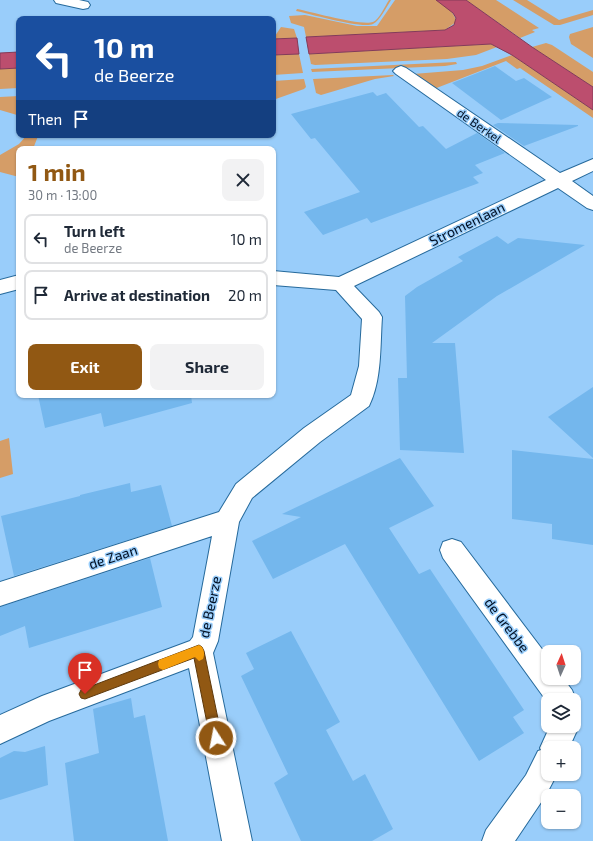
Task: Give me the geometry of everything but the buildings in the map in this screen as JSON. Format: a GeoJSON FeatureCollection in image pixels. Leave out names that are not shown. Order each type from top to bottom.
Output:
{"type":"FeatureCollection","features":[{"type":"Feature","properties":{"kind":"street"},"geometry":{"type":"LineString","coordinates":[[61,0],[83,5]]}},
{"type":"Feature","properties":{"kind":"street","name":"de Berkel"},"geometry":{"type":"LineString","coordinates":[[401,71],[556,180],[593,204]]}},
{"type":"Feature","properties":{"kind":"street","name":"Stromenlaan"},"geometry":{"type":"LineString","coordinates":[[341,284],[556,180],[593,164]]}},
{"type":"Feature","properties":{"kind":"street"},"geometry":{"type":"LineString","coordinates":[[276,278],[341,284]]}},
{"type":"Feature","properties":{"kind":"street"},"geometry":{"type":"LineString","coordinates":[[0,287],[16,283]]}},
{"type":"Feature","properties":{"kind":"street","name":"de Beerze"},"geometry":{"type":"LineString","coordinates":[[0,730],[42,710],[199,651],[205,641],[227,520],[244,491],[312,435],[360,400],[369,366],[372,317],[341,284]]}},
{"type":"Feature","properties":{"kind":"street","name":"de Zaan"},"geometry":{"type":"LineString","coordinates":[[0,594],[227,520]]}},
{"type":"Feature","properties":{"kind":"street","name":"de Grebbe"},"geometry":{"type":"LineString","coordinates":[[452,550],[557,693]]}},
{"type":"Feature","properties":{"kind":"street"},"geometry":{"type":"LineString","coordinates":[[199,651],[237,841]]}},
{"type":"Feature","properties":{"kind":"street"},"geometry":{"type":"LineString","coordinates":[[497,841],[536,785],[541,775]]}},
{"type":"Feature","properties":{"kind":"shaded area"},"geometry":{"type":"Polygon","coordinates":[[[389,0],[391,0],[378,20],[373,24],[367,25],[348,23],[296,11],[297,9],[367,23],[375,21],[380,16],[389,0]]]}},
{"type":"Feature","properties":{"kind":"shaded area"},"geometry":{"type":"Polygon","coordinates":[[[395,0],[439,1],[454,15],[456,22],[445,30],[306,37],[304,27],[291,23],[289,16],[305,15],[357,26],[377,26],[395,0]]]}},
{"type":"Feature","properties":{"kind":"shaded area"},"geometry":{"type":"Polygon","coordinates":[[[436,0],[466,0],[532,47],[593,87],[593,110],[512,55],[491,44],[309,54],[306,37],[445,30],[454,25],[456,18],[453,13],[436,0]]]}},
{"type":"Feature","properties":{"kind":"shaded area"},"geometry":{"type":"Polygon","coordinates":[[[466,0],[496,0],[539,28],[532,30],[535,32],[520,38],[466,0]]]}},
{"type":"Feature","properties":{"kind":"shaded area"},"geometry":{"type":"Polygon","coordinates":[[[513,0],[527,0],[559,20],[593,10],[593,15],[560,25],[554,25],[513,0]]]}},
{"type":"Feature","properties":{"kind":"shaded area"},"geometry":{"type":"Polygon","coordinates":[[[281,27],[294,29],[297,38],[276,39],[276,34],[281,27]]]}},
{"type":"Feature","properties":{"kind":"shaded area"},"geometry":{"type":"Polygon","coordinates":[[[593,27],[593,58],[571,44],[569,37],[570,34],[593,27]]]}},
{"type":"Feature","properties":{"kind":"shaded area"},"geometry":{"type":"Polygon","coordinates":[[[297,38],[299,54],[276,55],[276,39],[297,38]]]}},
{"type":"Feature","properties":{"kind":"shaded area"},"geometry":{"type":"Polygon","coordinates":[[[546,43],[552,45],[593,72],[593,87],[532,47],[546,43]]]}},
{"type":"Feature","properties":{"kind":"shaded area"},"geometry":{"type":"Polygon","coordinates":[[[491,44],[497,47],[476,55],[447,59],[315,65],[311,64],[309,54],[491,44]]]}},
{"type":"Feature","properties":{"kind":"shaded area"},"geometry":{"type":"Polygon","coordinates":[[[16,52],[16,68],[0,69],[0,53],[16,52]]]}},
{"type":"Feature","properties":{"kind":"shaded area"},"geometry":{"type":"Polygon","coordinates":[[[299,54],[303,73],[276,75],[276,55],[299,54]]]}},
{"type":"Feature","properties":{"kind":"shaded area"},"geometry":{"type":"Polygon","coordinates":[[[512,55],[593,110],[593,118],[520,68],[517,69],[506,61],[434,89],[413,74],[463,70],[482,66],[512,55]]]}},
{"type":"Feature","properties":{"kind":"shaded area"},"geometry":{"type":"Polygon","coordinates":[[[456,62],[457,64],[445,66],[312,72],[311,69],[456,62]]]}},
{"type":"Feature","properties":{"kind":"shaded area"},"geometry":{"type":"Polygon","coordinates":[[[16,68],[16,88],[0,89],[0,69],[16,68]]]}},
{"type":"Feature","properties":{"kind":"shaded area"},"geometry":{"type":"Polygon","coordinates":[[[394,76],[375,79],[321,95],[316,93],[313,79],[394,76]]]}},
{"type":"Feature","properties":{"kind":"shaded area"},"geometry":{"type":"Polygon","coordinates":[[[304,79],[306,87],[276,99],[276,81],[304,79]]]}},
{"type":"Feature","properties":{"kind":"shaded area"},"geometry":{"type":"Polygon","coordinates":[[[16,96],[16,115],[0,110],[0,97],[16,96]]]}},
{"type":"Feature","properties":{"kind":"shaded area"},"geometry":{"type":"Polygon","coordinates":[[[24,138],[37,138],[34,146],[16,146],[16,176],[0,172],[0,155],[19,144],[24,138]]]}},
{"type":"Feature","properties":{"kind":"shaded area"},"geometry":{"type":"Polygon","coordinates":[[[9,438],[13,474],[0,478],[0,441],[9,438]]]}},
{"type":"Feature","properties":{"kind":"slow traffic"},"geometry":{"type":"LineString","coordinates":[[163,664],[199,651],[199,655]]}},
{"type":"Feature","properties":{"kind":"route"},"geometry":{"type":"LineString","coordinates":[[85,694],[199,651],[216,738]]}}]}
